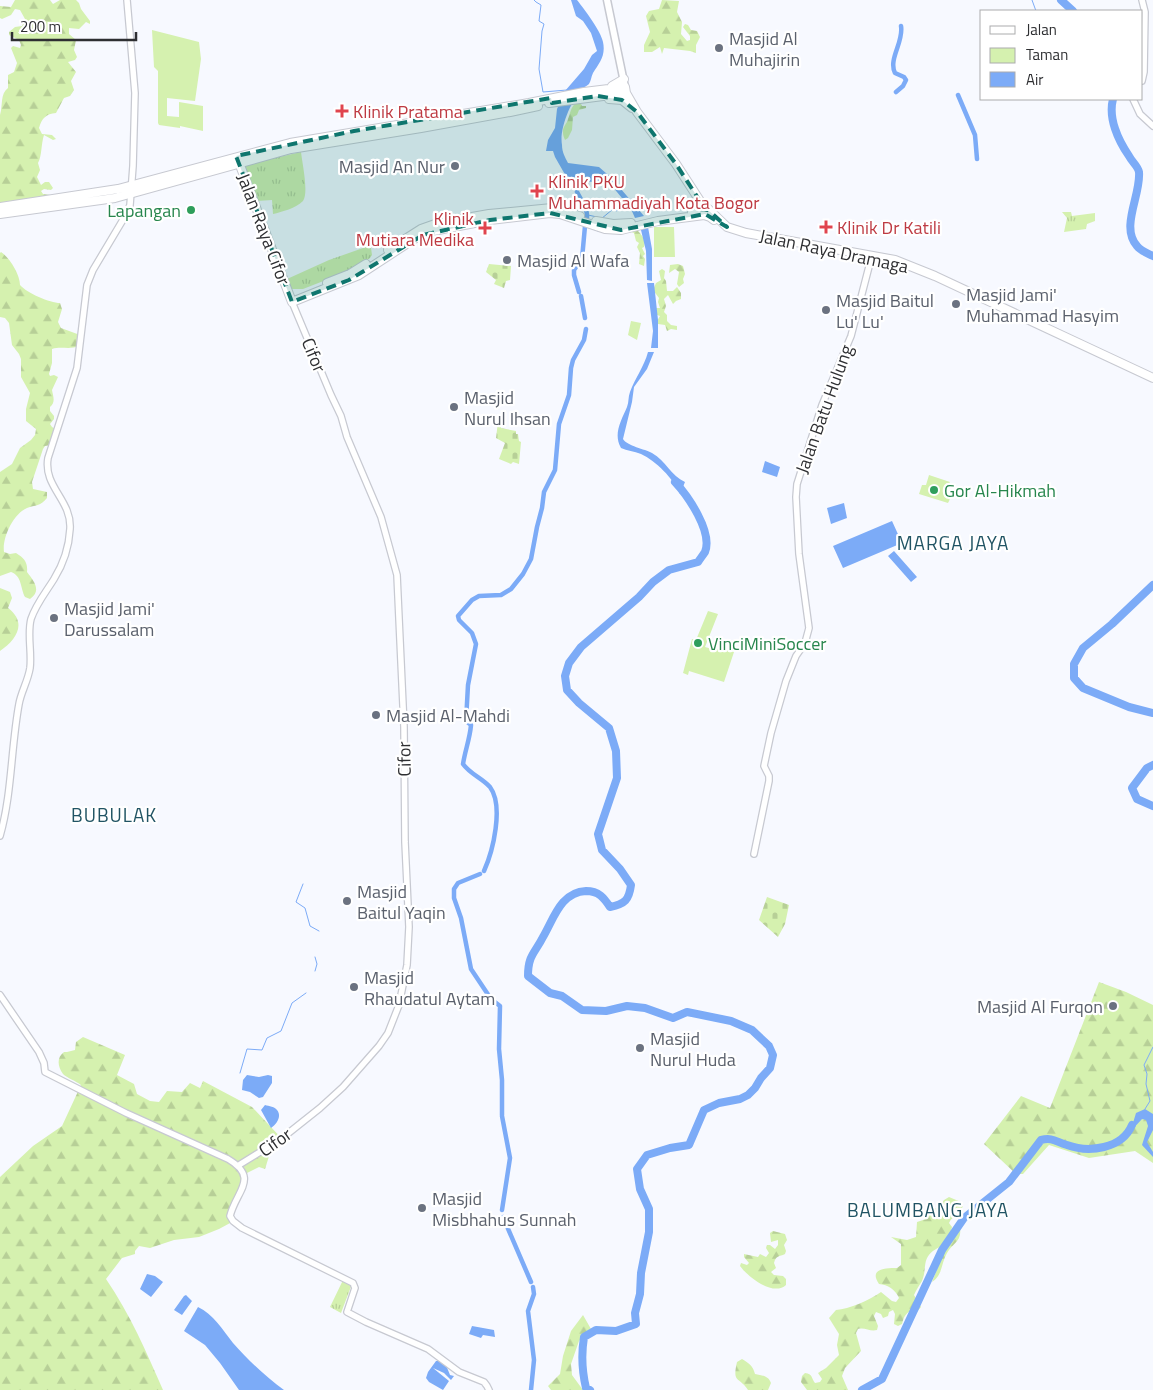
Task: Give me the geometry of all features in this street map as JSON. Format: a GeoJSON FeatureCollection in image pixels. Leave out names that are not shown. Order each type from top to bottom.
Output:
{"type":"FeatureCollection","features":[{"type":"Feature","properties":{"kind":"highway"},"geometry":{"type":"LineString","coordinates":[[588,94],[616,84],[625,86]]}},
{"type":"Feature","properties":{"kind":"highway"},"geometry":{"type":"LineString","coordinates":[[0,214],[97,201],[131,189],[238,159],[291,148],[510,112],[556,99],[625,86]]}},
{"type":"Feature","properties":{"kind":"highway","name":"Jalan Raya Dramaga"},"geometry":{"type":"LineString","coordinates":[[625,86],[637,112],[676,164],[700,201],[726,227],[895,260],[919,269],[1153,378]]}},
{"type":"Feature","properties":{"kind":"highway"},"geometry":{"type":"LineString","coordinates":[[588,94],[607,99],[622,100],[637,112]]}},
{"type":"Feature","properties":{"kind":"highway","name":"Jalan Raya Cifor"},"geometry":{"type":"LineString","coordinates":[[238,159],[291,299]]}},
{"type":"Feature","properties":{"kind":"highway"},"geometry":{"type":"LineString","coordinates":[[0,207],[131,189]]}},
{"type":"Feature","properties":{"kind":"highway"},"geometry":{"type":"LineString","coordinates":[[692,212],[698,208],[700,201]]}},
{"type":"Feature","properties":{"kind":"highway"},"geometry":{"type":"LineString","coordinates":[[291,299],[359,275],[414,239],[433,230],[537,212],[560,214],[587,221],[636,225],[708,210]]}},
{"type":"Feature","properties":{"kind":"highway"},"geometry":{"type":"LineString","coordinates":[[649,221],[705,215],[726,227]]}},
{"type":"Feature","properties":{"kind":"main road"},"geometry":{"type":"LineString","coordinates":[[607,0],[625,86]]}},
{"type":"Feature","properties":{"kind":"street"},"geometry":{"type":"LineString","coordinates":[[1,834],[19,705],[29,673],[31,620],[42,596],[63,562],[68,543],[69,514],[47,473],[48,458],[77,368],[87,286],[93,270],[130,205],[136,93],[127,0]]}},
{"type":"Feature","properties":{"kind":"street"},"geometry":{"type":"LineString","coordinates":[[1142,0],[1145,18],[1143,76]]}},
{"type":"Feature","properties":{"kind":"street"},"geometry":{"type":"LineString","coordinates":[[1133,100],[1140,114],[1153,126]]}},
{"type":"Feature","properties":{"kind":"street","name":"Jalan Batu Hulung"},"geometry":{"type":"LineString","coordinates":[[754,854],[769,781],[769,776],[764,766],[771,734],[786,681],[796,656],[805,643],[808,634],[809,620],[799,554],[797,484],[822,405],[851,336],[872,256]]}},
{"type":"Feature","properties":{"kind":"street","name":"Cifor"},"geometry":{"type":"LineString","coordinates":[[239,1166],[281,1139],[320,1108],[343,1087],[379,1046],[388,1033],[399,1005],[407,964],[409,927],[405,842],[404,726],[397,576],[381,517],[347,436],[341,416],[291,299]]}},
{"type":"Feature","properties":{"kind":"street"},"geometry":{"type":"LineString","coordinates":[[0,995],[39,1052],[44,1063],[45,1072],[126,1113],[228,1159],[239,1166],[243,1171],[244,1178],[241,1193],[231,1211],[230,1216],[233,1221],[242,1228],[353,1283],[355,1288],[347,1312],[428,1349],[459,1372],[484,1382],[489,1390]]}},
{"type":"Feature","properties":{"kind":"highlighted area"},"geometry":{"type":"Polygon","coordinates":[[[598,96],[622,100],[637,112],[676,164],[700,201],[700,209],[708,210],[727,227],[705,214],[621,230],[550,213],[490,220],[423,235],[349,280],[292,302],[236,156],[354,131],[551,98],[552,103],[598,96]]]}},
{"type":"Feature","properties":{"kind":"green space"},"geometry":{"type":"Polygon","coordinates":[[[15,0],[50,0],[53,4],[60,0],[76,0],[90,21],[90,24],[86,22],[79,29],[69,28],[69,34],[76,40],[74,50],[77,57],[75,60],[68,62],[76,72],[71,81],[74,90],[70,96],[64,98],[56,113],[45,117],[39,128],[42,134],[52,135],[56,139],[53,140],[44,135],[38,163],[40,170],[37,177],[41,185],[49,182],[53,188],[41,191],[43,194],[50,195],[51,198],[41,201],[37,197],[35,201],[0,207],[0,115],[5,90],[8,88],[8,75],[14,72],[17,63],[11,48],[13,46],[20,48],[21,45],[19,40],[9,35],[9,32],[15,27],[22,26],[25,19],[20,10],[15,9],[11,15],[0,18],[0,6],[11,7],[15,0]]]}},
{"type":"Feature","properties":{"kind":"green space"},"geometry":{"type":"Polygon","coordinates":[[[662,0],[679,1],[677,12],[682,22],[681,34],[687,41],[690,40],[690,36],[683,27],[685,24],[691,30],[697,31],[700,37],[696,45],[696,53],[664,48],[662,54],[660,47],[652,52],[644,52],[644,45],[650,32],[646,16],[649,11],[659,9],[662,0]]]}},
{"type":"Feature","properties":{"kind":"green space"},"geometry":{"type":"Polygon","coordinates":[[[152,30],[199,42],[201,59],[195,101],[167,98],[167,116],[179,117],[179,102],[203,106],[203,131],[180,126],[180,128],[159,125],[158,71],[154,67],[152,30]]]}},
{"type":"Feature","properties":{"kind":"green space"},"geometry":{"type":"Polygon","coordinates":[[[580,102],[586,108],[579,110],[577,115],[573,117],[572,130],[565,140],[563,134],[564,127],[573,106],[580,102]]]}},
{"type":"Feature","properties":{"kind":"green space"},"geometry":{"type":"Polygon","coordinates":[[[301,152],[305,197],[303,201],[293,208],[273,214],[272,200],[257,201],[244,165],[301,152]]]}},
{"type":"Feature","properties":{"kind":"green space"},"geometry":{"type":"Polygon","coordinates":[[[1062,212],[1071,212],[1072,216],[1095,213],[1095,221],[1087,224],[1086,229],[1064,232],[1067,218],[1062,212]]]}},
{"type":"Feature","properties":{"kind":"green space"},"geometry":{"type":"Polygon","coordinates":[[[654,227],[674,227],[675,257],[654,257],[654,227]]]}},
{"type":"Feature","properties":{"kind":"green space"},"geometry":{"type":"Polygon","coordinates":[[[637,230],[644,240],[644,247],[642,248],[645,254],[643,256],[645,259],[644,266],[639,264],[640,253],[637,247],[639,243],[636,241],[634,233],[629,231],[637,230]]]}},
{"type":"Feature","properties":{"kind":"green space"},"geometry":{"type":"Polygon","coordinates":[[[366,247],[371,248],[372,255],[355,269],[351,268],[344,273],[303,289],[290,289],[287,279],[329,260],[366,247]]]}},
{"type":"Feature","properties":{"kind":"green space"},"geometry":{"type":"Polygon","coordinates":[[[1,252],[14,267],[20,285],[39,297],[60,303],[62,309],[58,322],[61,328],[80,335],[79,346],[52,349],[52,363],[49,374],[50,376],[58,377],[52,390],[54,401],[50,411],[54,419],[50,424],[57,430],[51,445],[45,446],[43,449],[32,482],[33,489],[47,492],[47,498],[40,504],[27,508],[17,515],[5,540],[4,552],[16,553],[23,559],[26,563],[27,572],[36,586],[36,593],[30,599],[25,597],[19,579],[15,574],[11,572],[0,576],[0,472],[12,464],[20,448],[35,435],[36,429],[26,421],[26,409],[30,393],[21,377],[21,359],[12,345],[9,323],[5,318],[0,317],[1,252]]]}},
{"type":"Feature","properties":{"kind":"green space"},"geometry":{"type":"Polygon","coordinates":[[[489,264],[511,266],[510,280],[506,281],[504,288],[494,284],[496,280],[486,272],[489,264]]]}},
{"type":"Feature","properties":{"kind":"green space"},"geometry":{"type":"Polygon","coordinates":[[[678,264],[683,266],[685,274],[684,283],[679,287],[677,284],[679,272],[675,269],[669,273],[670,265],[678,264]]]}},
{"type":"Feature","properties":{"kind":"green space"},"geometry":{"type":"Polygon","coordinates":[[[662,269],[665,271],[664,278],[667,291],[673,291],[677,287],[681,293],[681,299],[673,304],[668,295],[664,299],[666,306],[664,312],[667,315],[667,321],[671,325],[677,326],[677,330],[671,329],[667,331],[665,325],[658,324],[657,321],[660,316],[657,315],[656,308],[660,308],[659,298],[653,290],[656,283],[661,280],[659,271],[662,269]]]}},
{"type":"Feature","properties":{"kind":"green space"},"geometry":{"type":"Polygon","coordinates":[[[631,321],[641,323],[637,340],[628,335],[631,321]]]}},
{"type":"Feature","properties":{"kind":"green space"},"geometry":{"type":"Polygon","coordinates":[[[498,422],[501,422],[501,428],[516,431],[516,434],[518,434],[519,441],[521,442],[519,464],[513,462],[511,464],[499,459],[505,443],[496,438],[498,422]]]}},
{"type":"Feature","properties":{"kind":"green space","name":"Gor Al-Hikmah"},"geometry":{"type":"Polygon","coordinates":[[[929,475],[950,482],[946,495],[951,497],[948,503],[919,494],[922,485],[926,485],[929,475]]]}},
{"type":"Feature","properties":{"kind":"green space"},"geometry":{"type":"Polygon","coordinates":[[[0,588],[10,592],[12,598],[8,608],[17,620],[18,631],[11,642],[0,651],[0,588]]]}},
{"type":"Feature","properties":{"kind":"green space","name":"VinciMiniSoccer"},"geometry":{"type":"Polygon","coordinates":[[[708,611],[718,614],[705,647],[734,652],[724,682],[689,671],[688,675],[683,673],[692,639],[696,640],[708,611]]]}},
{"type":"Feature","properties":{"kind":"green space"},"geometry":{"type":"Polygon","coordinates":[[[767,897],[789,905],[785,924],[778,937],[759,920],[767,897]]]}},
{"type":"Feature","properties":{"kind":"green space"},"geometry":{"type":"Polygon","coordinates":[[[1099,982],[1153,1005],[1153,1163],[1135,1151],[1089,1158],[1049,1145],[1023,1174],[1016,1174],[984,1144],[1021,1096],[1050,1108],[1099,982]]]}},
{"type":"Feature","properties":{"kind":"green space"},"geometry":{"type":"Polygon","coordinates":[[[83,1037],[125,1055],[117,1075],[134,1084],[137,1094],[150,1101],[159,1102],[167,1091],[182,1092],[190,1083],[200,1088],[203,1081],[252,1107],[285,1142],[270,1153],[265,1169],[259,1167],[247,1173],[233,1205],[232,1222],[199,1237],[174,1240],[150,1248],[139,1246],[135,1254],[122,1258],[106,1279],[130,1319],[163,1390],[0,1390],[0,1177],[33,1146],[62,1126],[81,1085],[63,1074],[59,1059],[64,1052],[75,1050],[76,1042],[83,1037]]]}},
{"type":"Feature","properties":{"kind":"green space"},"geometry":{"type":"Polygon","coordinates":[[[949,1197],[961,1202],[963,1206],[949,1223],[952,1227],[952,1234],[955,1230],[960,1229],[960,1237],[947,1253],[938,1276],[932,1282],[941,1259],[942,1250],[940,1247],[934,1250],[927,1258],[924,1276],[914,1295],[921,1307],[915,1314],[912,1310],[908,1312],[902,1324],[898,1326],[894,1324],[895,1314],[893,1310],[889,1312],[888,1316],[883,1318],[881,1314],[876,1312],[874,1316],[878,1326],[877,1330],[858,1329],[856,1333],[861,1351],[845,1368],[842,1376],[848,1390],[807,1390],[801,1382],[802,1376],[805,1373],[811,1375],[815,1383],[820,1382],[822,1379],[818,1373],[839,1355],[837,1345],[839,1334],[829,1318],[836,1310],[859,1304],[881,1292],[896,1302],[899,1298],[895,1292],[888,1286],[879,1284],[876,1279],[877,1272],[880,1270],[897,1268],[901,1265],[901,1244],[891,1237],[907,1240],[916,1237],[917,1222],[926,1219],[929,1209],[938,1208],[949,1197]]]}},
{"type":"Feature","properties":{"kind":"green space"},"geometry":{"type":"Polygon","coordinates":[[[773,1231],[785,1234],[787,1240],[784,1245],[785,1254],[776,1259],[774,1263],[776,1268],[771,1272],[786,1279],[786,1285],[781,1288],[768,1287],[761,1284],[748,1275],[740,1266],[741,1263],[747,1265],[749,1263],[744,1254],[758,1257],[760,1254],[766,1257],[769,1253],[766,1248],[767,1245],[775,1249],[778,1245],[778,1240],[771,1242],[770,1233],[773,1231]]]}},
{"type":"Feature","properties":{"kind":"green space"},"geometry":{"type":"Polygon","coordinates":[[[344,1278],[352,1284],[341,1313],[330,1307],[344,1278]]]}},
{"type":"Feature","properties":{"kind":"green space"},"geometry":{"type":"Polygon","coordinates":[[[583,1315],[591,1329],[579,1341],[571,1364],[572,1375],[583,1390],[551,1390],[548,1386],[560,1374],[563,1356],[571,1331],[583,1315]]]}},
{"type":"Feature","properties":{"kind":"green space"},"geometry":{"type":"Polygon","coordinates":[[[742,1359],[750,1365],[755,1374],[768,1379],[771,1383],[768,1390],[748,1390],[737,1379],[735,1374],[737,1362],[742,1359]]]}},
{"type":"Feature","properties":{"kind":"water"},"geometry":{"type":"Polygon","coordinates":[[[571,0],[577,0],[596,26],[602,37],[604,51],[589,84],[583,88],[574,100],[567,115],[562,131],[563,150],[568,163],[599,167],[614,180],[611,186],[567,178],[553,151],[546,151],[548,140],[555,128],[557,109],[565,91],[597,51],[591,33],[583,21],[576,16],[571,0]]]}},
{"type":"Feature","properties":{"kind":"water"},"geometry":{"type":"Polygon","coordinates":[[[615,182],[644,216],[635,218],[631,209],[612,186],[615,182]]]}},
{"type":"Feature","properties":{"kind":"water"},"geometry":{"type":"Polygon","coordinates":[[[648,227],[652,249],[652,281],[647,280],[646,251],[641,230],[648,227]]]}},
{"type":"Feature","properties":{"kind":"water"},"geometry":{"type":"Polygon","coordinates":[[[647,283],[654,283],[658,320],[658,348],[651,348],[653,331],[647,283]]]}},
{"type":"Feature","properties":{"kind":"water"},"geometry":{"type":"Polygon","coordinates":[[[648,352],[654,352],[647,369],[634,387],[623,439],[628,444],[657,456],[676,476],[685,482],[680,494],[669,476],[658,466],[641,454],[621,448],[619,443],[619,428],[628,405],[629,394],[648,352]]]}},
{"type":"Feature","properties":{"kind":"water"},"geometry":{"type":"Polygon","coordinates":[[[765,461],[780,467],[777,477],[762,472],[765,461]]]}},
{"type":"Feature","properties":{"kind":"water"},"geometry":{"type":"Polygon","coordinates":[[[844,503],[847,518],[831,524],[827,508],[844,503]]]}},
{"type":"Feature","properties":{"kind":"water"},"geometry":{"type":"Polygon","coordinates":[[[892,521],[902,543],[843,568],[833,546],[892,521]]]}},
{"type":"Feature","properties":{"kind":"water"},"geometry":{"type":"Polygon","coordinates":[[[894,551],[917,577],[911,582],[888,556],[894,551]]]}},
{"type":"Feature","properties":{"kind":"water"},"geometry":{"type":"Polygon","coordinates":[[[247,1075],[259,1077],[272,1076],[272,1083],[263,1097],[259,1098],[250,1092],[242,1090],[243,1080],[247,1075]]]}},
{"type":"Feature","properties":{"kind":"water"},"geometry":{"type":"Polygon","coordinates":[[[265,1105],[275,1108],[279,1115],[278,1120],[271,1128],[261,1110],[265,1105]]]}},
{"type":"Feature","properties":{"kind":"water"},"geometry":{"type":"Polygon","coordinates":[[[1145,1109],[1153,1114],[1153,1130],[1147,1142],[1153,1152],[1153,1157],[1142,1145],[1148,1126],[1146,1120],[1142,1119],[1129,1133],[1112,1146],[1133,1123],[1136,1113],[1145,1109]]]}},
{"type":"Feature","properties":{"kind":"water"},"geometry":{"type":"Polygon","coordinates":[[[147,1274],[155,1276],[163,1282],[151,1297],[140,1289],[147,1274]]]}},
{"type":"Feature","properties":{"kind":"water"},"geometry":{"type":"Polygon","coordinates":[[[186,1295],[192,1301],[182,1315],[174,1310],[186,1295]]]}},
{"type":"Feature","properties":{"kind":"water"},"geometry":{"type":"Polygon","coordinates":[[[198,1307],[213,1318],[251,1362],[284,1390],[239,1390],[205,1345],[184,1331],[198,1307]]]}},
{"type":"Feature","properties":{"kind":"water"},"geometry":{"type":"Polygon","coordinates":[[[472,1326],[494,1330],[495,1337],[483,1335],[481,1338],[469,1334],[472,1326]]]}},
{"type":"Feature","properties":{"kind":"water"},"geometry":{"type":"Polygon","coordinates":[[[436,1361],[442,1361],[450,1375],[454,1376],[451,1380],[444,1373],[433,1368],[449,1381],[443,1390],[429,1382],[426,1378],[436,1361]]]}},
{"type":"Feature","properties":{"kind":"waterway"},"geometry":{"type":"LineString","coordinates":[[534,0],[541,5],[539,21],[544,24],[539,69],[543,92],[567,90]]}},
{"type":"Feature","properties":{"kind":"waterway"},"geometry":{"type":"LineString","coordinates":[[1032,0],[1036,10]]}},
{"type":"Feature","properties":{"kind":"waterway"},"geometry":{"type":"LineString","coordinates":[[1061,0],[1072,10]]}},
{"type":"Feature","properties":{"kind":"waterway"},"geometry":{"type":"LineString","coordinates":[[896,92],[903,86],[906,80],[895,73],[893,68],[901,26]]}},
{"type":"Feature","properties":{"kind":"waterway"},"geometry":{"type":"LineString","coordinates":[[958,95],[975,135],[977,159]]}},
{"type":"Feature","properties":{"kind":"waterway"},"geometry":{"type":"LineString","coordinates":[[1113,100],[1112,114],[1115,129],[1121,143],[1139,172],[1131,220],[1130,230],[1132,238],[1140,249],[1153,256]]}},
{"type":"Feature","properties":{"kind":"waterway"},"geometry":{"type":"LineString","coordinates":[[577,192],[586,211],[586,223]]}},
{"type":"Feature","properties":{"kind":"waterway"},"geometry":{"type":"LineString","coordinates":[[601,219],[613,209],[617,211],[620,206],[630,204]]}},
{"type":"Feature","properties":{"kind":"waterway"},"geometry":{"type":"LineString","coordinates":[[588,215],[597,217]]}},
{"type":"Feature","properties":{"kind":"waterway"},"geometry":{"type":"LineString","coordinates":[[585,226],[598,231]]}},
{"type":"Feature","properties":{"kind":"waterway"},"geometry":{"type":"LineString","coordinates":[[579,292],[574,270],[582,259],[585,226]]}},
{"type":"Feature","properties":{"kind":"waterway"},"geometry":{"type":"LineString","coordinates":[[605,232],[618,233]]}},
{"type":"Feature","properties":{"kind":"waterway"},"geometry":{"type":"LineString","coordinates":[[581,296],[585,318]]}},
{"type":"Feature","properties":{"kind":"waterway"},"geometry":{"type":"LineString","coordinates":[[484,871],[494,841],[497,817],[496,805],[490,787],[463,764],[470,735],[471,725],[466,721],[468,685],[476,644],[472,633],[459,620],[458,616],[472,600],[479,596],[501,595],[511,589],[523,574],[531,559],[544,492],[555,470],[559,424],[569,395],[571,368],[573,360],[584,340],[586,329]]}},
{"type":"Feature","properties":{"kind":"waterway"},"geometry":{"type":"LineString","coordinates":[[590,1390],[586,1388],[583,1369],[582,1350],[584,1337],[596,1330],[616,1331],[636,1324],[635,1313],[640,1294],[641,1273],[649,1232],[649,1209],[640,1189],[637,1169],[647,1155],[689,1145],[704,1110],[719,1103],[740,1099],[748,1095],[770,1068],[773,1055],[769,1046],[752,1030],[731,1021],[687,1012],[673,1018],[645,1008],[627,1006],[606,1011],[582,1010],[562,996],[550,993],[528,976],[532,955],[559,907],[570,896],[577,892],[594,892],[603,898],[610,907],[623,903],[629,894],[631,885],[620,869],[602,850],[598,834],[617,778],[616,751],[609,728],[579,703],[567,690],[565,676],[569,663],[581,647],[639,597],[653,582],[669,570],[698,562],[705,552],[707,544],[706,535],[698,515],[675,482]]}},
{"type":"Feature","properties":{"kind":"waterway"},"geometry":{"type":"LineString","coordinates":[[1153,585],[1112,624],[1083,648],[1074,664],[1074,678],[1083,688],[1129,707],[1153,713]]}},
{"type":"Feature","properties":{"kind":"waterway"},"geometry":{"type":"LineString","coordinates":[[1153,765],[1147,768],[1132,788],[1137,799],[1153,806]]}},
{"type":"Feature","properties":{"kind":"waterway"},"geometry":{"type":"LineString","coordinates":[[480,874],[458,883],[454,889],[454,898],[461,918],[471,969],[491,999],[500,1006],[499,1049],[502,1080],[502,1115]]}},
{"type":"Feature","properties":{"kind":"waterway"},"geometry":{"type":"LineString","coordinates":[[303,884],[296,902],[305,908],[310,926],[319,931]]}},
{"type":"Feature","properties":{"kind":"waterway"},"geometry":{"type":"LineString","coordinates":[[315,957],[317,964],[315,971]]}},
{"type":"Feature","properties":{"kind":"waterway"},"geometry":{"type":"LineString","coordinates":[[240,1073],[247,1049],[262,1050],[267,1038],[281,1031],[292,1003],[306,993]]}},
{"type":"Feature","properties":{"kind":"waterway"},"geometry":{"type":"LineString","coordinates":[[1145,1109],[1150,1101],[1144,1065],[1153,1047]]}},
{"type":"Feature","properties":{"kind":"waterway"},"geometry":{"type":"LineString","coordinates":[[502,1116],[510,1158],[502,1210]]}},
{"type":"Feature","properties":{"kind":"waterway"},"geometry":{"type":"LineString","coordinates":[[862,1390],[882,1379],[942,1250],[964,1218],[1009,1182],[1041,1140],[1052,1139],[1063,1144],[1085,1149],[1095,1149],[1113,1144],[1121,1139],[1132,1125]]}},
{"type":"Feature","properties":{"kind":"waterway"},"geometry":{"type":"LineString","coordinates":[[503,1217],[531,1282]]}},
{"type":"Feature","properties":{"kind":"waterway"},"geometry":{"type":"LineString","coordinates":[[531,1390],[534,1360],[528,1311],[534,1294],[533,1287]]}},
{"type":"Feature","properties":{"kind":"place","name":"Masjid Al Muhajirin"},"geometry":{"type":"Point","coordinates":[719,48]}},
{"type":"Feature","properties":{"kind":"place","name":"Klinik Pratama"},"geometry":{"type":"Point","coordinates":[342,111]}},
{"type":"Feature","properties":{"kind":"place","name":"Masjid An Nur"},"geometry":{"type":"Point","coordinates":[455,166]}},
{"type":"Feature","properties":{"kind":"place","name":"Klinik PKU Muhammadiyah Kota Bogor"},"geometry":{"type":"Point","coordinates":[537,191]}},
{"type":"Feature","properties":{"kind":"place","name":"Lapangan"},"geometry":{"type":"Point","coordinates":[191,210]}},
{"type":"Feature","properties":{"kind":"place","name":"Klinik Dr Katili"},"geometry":{"type":"Point","coordinates":[826,227]}},
{"type":"Feature","properties":{"kind":"place","name":"Klinik Mutiara Medika"},"geometry":{"type":"Point","coordinates":[485,228]}},
{"type":"Feature","properties":{"kind":"place","name":"Masjid Al Wafa"},"geometry":{"type":"Point","coordinates":[507,260]}},
{"type":"Feature","properties":{"kind":"place","name":"Masjid Jami' Muhammad Hasyim"},"geometry":{"type":"Point","coordinates":[956,304]}},
{"type":"Feature","properties":{"kind":"place","name":"Masjid Baitul Lu' Lu'"},"geometry":{"type":"Point","coordinates":[826,310]}},
{"type":"Feature","properties":{"kind":"place","name":"Masjid Nurul Ihsan"},"geometry":{"type":"Point","coordinates":[454,407]}},
{"type":"Feature","properties":{"kind":"place","name":"Gor Al-Hikmah"},"geometry":{"type":"Point","coordinates":[934,490]}},
{"type":"Feature","properties":{"kind":"place","name":"Masjid Jami' Darussalam"},"geometry":{"type":"Point","coordinates":[54,618]}},
{"type":"Feature","properties":{"kind":"place","name":"VinciMiniSoccer"},"geometry":{"type":"Point","coordinates":[698,643]}},
{"type":"Feature","properties":{"kind":"place","name":"Masjid Al-Mahdi"},"geometry":{"type":"Point","coordinates":[376,715]}},
{"type":"Feature","properties":{"kind":"place","name":"Masjid Baitul Yaqin"},"geometry":{"type":"Point","coordinates":[347,901]}},
{"type":"Feature","properties":{"kind":"place","name":"Masjid Rhaudatul Aytam"},"geometry":{"type":"Point","coordinates":[354,987]}},
{"type":"Feature","properties":{"kind":"place","name":"Masjid Al Furqon"},"geometry":{"type":"Point","coordinates":[1113,1006]}},
{"type":"Feature","properties":{"kind":"place","name":"Masjid Nurul Huda"},"geometry":{"type":"Point","coordinates":[640,1048]}},
{"type":"Feature","properties":{"kind":"place","name":"Masjid Misbhahus Sunnah"},"geometry":{"type":"Point","coordinates":[422,1208]}},
{"type":"Feature","properties":{"kind":"district","name":"MARGA JAYA"},"geometry":{"type":"Point","coordinates":[953,542]}},
{"type":"Feature","properties":{"kind":"district","name":"BUBULAK"},"geometry":{"type":"Point","coordinates":[114,814]}},
{"type":"Feature","properties":{"kind":"district","name":"BALUMBANG JAYA"},"geometry":{"type":"Point","coordinates":[928,1209]}}]}
